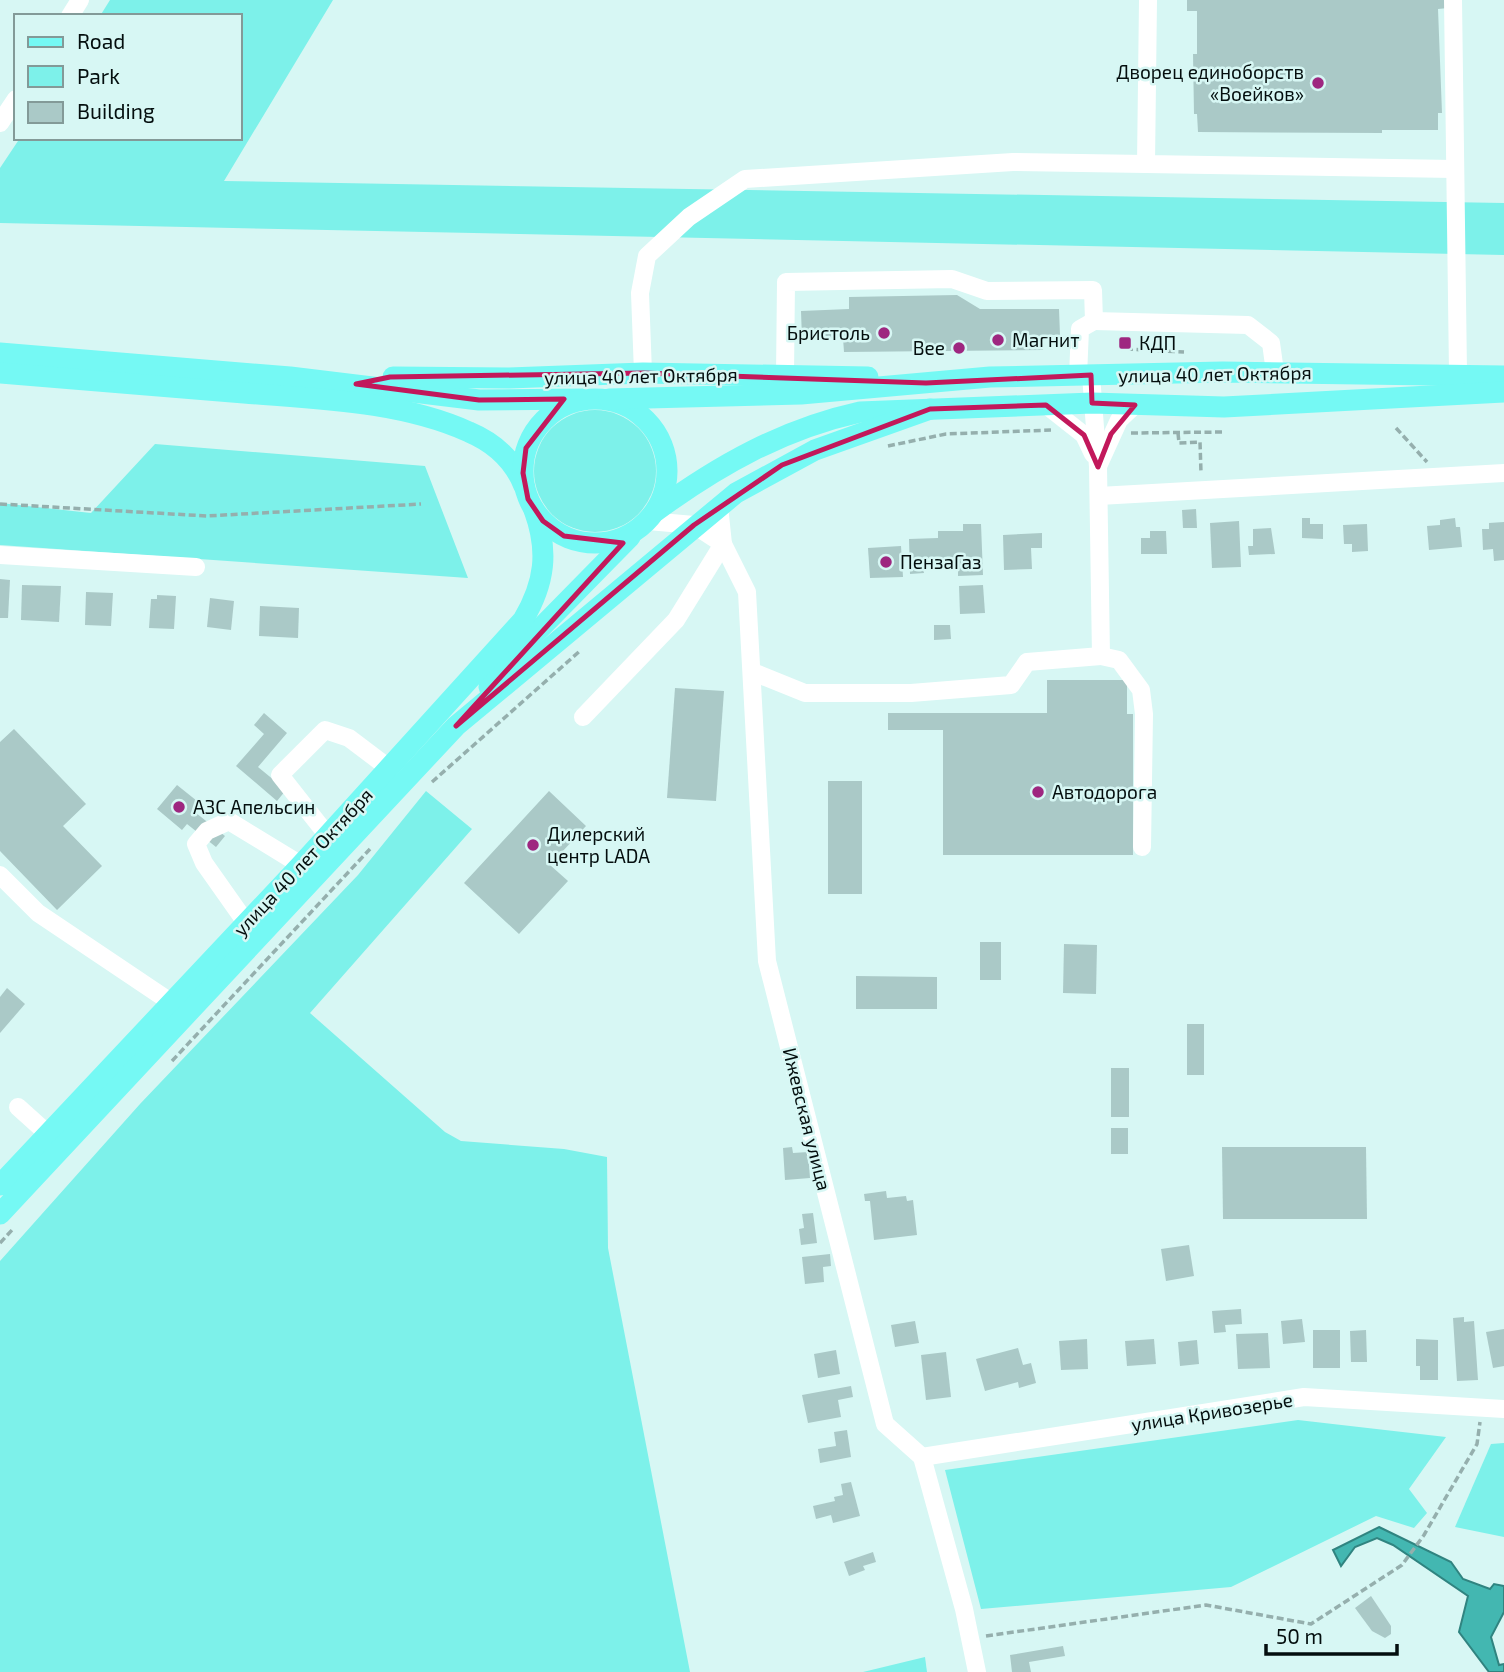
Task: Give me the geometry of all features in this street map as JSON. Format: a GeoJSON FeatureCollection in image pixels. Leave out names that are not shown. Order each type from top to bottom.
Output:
{"type":"FeatureCollection","features":[{"type":"Feature","properties":{"kind":"main road","name":"улица 40 лет Октября"},"geometry":{"type":"LineString","coordinates":[[0,353],[356,384],[479,400],[801,394],[990,377],[1275,372],[1458,373],[1504,376]]}},
{"type":"Feature","properties":{"kind":"main road","name":"улица 40 лет Октября"},"geometry":{"type":"LineString","coordinates":[[0,373],[289,397],[413,415],[462,429],[495,446],[518,471],[544,541],[544,561],[537,598],[504,643],[247,924],[0,1185]]}},
{"type":"Feature","properties":{"kind":"main road","name":"улица 40 лет Октября"},"geometry":{"type":"LineString","coordinates":[[356,384],[390,377],[509,378],[643,373],[860,376],[926,383]]}},
{"type":"Feature","properties":{"kind":"main road","name":"улица 40 лет Октября"},"geometry":{"type":"LineString","coordinates":[[534,510],[564,536],[589,543],[614,541],[738,457],[794,431],[860,412],[1092,404],[1224,407],[1504,392]]}},
{"type":"Feature","properties":{"kind":"main road","name":"улица 40 лет Октября"},"geometry":{"type":"LineString","coordinates":[[524,486],[526,448],[539,425],[558,408],[583,399]]}},
{"type":"Feature","properties":{"kind":"main road","name":"улица 40 лет Октября"},"geometry":{"type":"LineString","coordinates":[[609,399],[643,416],[665,449],[666,487],[647,521]]}},
{"type":"Feature","properties":{"kind":"main road","name":"улица 40 лет Октября"},"geometry":{"type":"LineString","coordinates":[[9,1219],[456,726],[719,506],[793,460],[930,409]]}},
{"type":"Feature","properties":{"kind":"main road"},"geometry":{"type":"LineString","coordinates":[[456,726],[518,651],[647,521]]}},
{"type":"Feature","properties":{"kind":"street"},"geometry":{"type":"LineString","coordinates":[[1146,164],[1147,0]]}},
{"type":"Feature","properties":{"kind":"street"},"geometry":{"type":"LineString","coordinates":[[1453,0],[1458,373]]}},
{"type":"Feature","properties":{"kind":"street"},"geometry":{"type":"LineString","coordinates":[[0,123],[14,102]]}},
{"type":"Feature","properties":{"kind":"street"},"geometry":{"type":"LineString","coordinates":[[643,373],[640,293],[647,257],[689,217],[745,179],[1001,163],[1454,169]]}},
{"type":"Feature","properties":{"kind":"street"},"geometry":{"type":"LineString","coordinates":[[785,375],[786,282],[952,279],[988,291],[1093,290],[1094,321]]}},
{"type":"Feature","properties":{"kind":"street"},"geometry":{"type":"LineString","coordinates":[[1101,656],[1098,467],[1092,404],[1084,375],[1080,329],[1094,321],[1248,325],[1271,343],[1275,372]]}},
{"type":"Feature","properties":{"kind":"street"},"geometry":{"type":"LineString","coordinates":[[1046,405],[1084,435],[1098,467]]}},
{"type":"Feature","properties":{"kind":"street"},"geometry":{"type":"LineString","coordinates":[[1098,467],[1119,420],[1135,405]]}},
{"type":"Feature","properties":{"kind":"street"},"geometry":{"type":"LineString","coordinates":[[1099,496],[1504,473]]}},
{"type":"Feature","properties":{"kind":"street","name":"Ижевская улица"},"geometry":{"type":"LineString","coordinates":[[719,506],[723,544],[747,592],[767,961],[885,1424],[922,1457]]}},
{"type":"Feature","properties":{"kind":"street"},"geometry":{"type":"LineString","coordinates":[[583,717],[676,620],[723,544],[694,525],[647,521]]}},
{"type":"Feature","properties":{"kind":"street"},"geometry":{"type":"LineString","coordinates":[[0,555],[196,567]]}},
{"type":"Feature","properties":{"kind":"street"},"geometry":{"type":"LineString","coordinates":[[753,672],[805,693],[911,693],[1011,685],[1027,662],[1101,656],[1119,660],[1141,690],[1144,714],[1142,847]]}},
{"type":"Feature","properties":{"kind":"street"},"geometry":{"type":"LineString","coordinates":[[328,836],[280,775],[325,730],[349,738],[390,769]]}},
{"type":"Feature","properties":{"kind":"street"},"geometry":{"type":"LineString","coordinates":[[247,924],[204,863],[196,844],[207,831],[229,821],[301,865]]}},
{"type":"Feature","properties":{"kind":"street"},"geometry":{"type":"LineString","coordinates":[[0,874],[38,913],[172,1003]]}},
{"type":"Feature","properties":{"kind":"street"},"geometry":{"type":"LineString","coordinates":[[18,1107],[48,1134]]}},
{"type":"Feature","properties":{"kind":"street","name":"улица Кривозерье"},"geometry":{"type":"LineString","coordinates":[[922,1457],[1304,1397],[1504,1409]]}},
{"type":"Feature","properties":{"kind":"street"},"geometry":{"type":"LineString","coordinates":[[922,1457],[977,1672]]}},
{"type":"Feature","properties":{"kind":"path"},"geometry":{"type":"LineString","coordinates":[[1396,428],[1440,477]]}},
{"type":"Feature","properties":{"kind":"path"},"geometry":{"type":"LineString","coordinates":[[884,447],[946,434],[1049,430],[1061,433]]}},
{"type":"Feature","properties":{"kind":"path"},"geometry":{"type":"LineString","coordinates":[[1122,433],[1224,432]]}},
{"type":"Feature","properties":{"kind":"path"},"geometry":{"type":"LineString","coordinates":[[1178,433],[1179,443],[1200,442],[1202,489]]}},
{"type":"Feature","properties":{"kind":"path"},"geometry":{"type":"LineString","coordinates":[[0,504],[207,516],[421,504]]}},
{"type":"Feature","properties":{"kind":"path"},"geometry":{"type":"LineString","coordinates":[[429,785],[588,643]]}},
{"type":"Feature","properties":{"kind":"path"},"geometry":{"type":"LineString","coordinates":[[168,1065],[374,844]]}},
{"type":"Feature","properties":{"kind":"path"},"geometry":{"type":"LineString","coordinates":[[0,1243],[9,1219]]}},
{"type":"Feature","properties":{"kind":"path"},"geometry":{"type":"LineString","coordinates":[[970,1638],[1206,1605],[1311,1624],[1402,1565],[1424,1535],[1477,1444],[1482,1408]]}},
{"type":"Feature","properties":{"kind":"highlighted area"},"geometry":{"type":"Polygon","coordinates":[[[643,373],[926,383],[1091,375],[1092,403],[1135,405],[1111,434],[1098,467],[1084,435],[1046,405],[930,409],[782,465],[694,525],[456,726],[623,543],[564,536],[543,521],[528,499],[523,473],[526,448],[564,399],[479,400],[356,384],[390,377],[643,373]]]}},
{"type":"Feature","properties":{"kind":"green space"},"geometry":{"type":"Polygon","coordinates":[[[110,0],[333,0],[224,181],[1504,203],[1504,255],[0,223],[0,168],[19,140],[242,140],[242,14],[101,14],[110,0]]]}},
{"type":"Feature","properties":{"kind":"green space"},"geometry":{"type":"Polygon","coordinates":[[[595,410],[619,414],[638,428],[652,447],[656,471],[652,495],[638,514],[619,528],[595,532],[571,528],[552,514],[538,495],[534,471],[538,447],[552,428],[571,414],[595,410]]]}},
{"type":"Feature","properties":{"kind":"green space"},"geometry":{"type":"Polygon","coordinates":[[[155,444],[425,466],[468,578],[0,545],[0,503],[91,513],[155,444]]]}},
{"type":"Feature","properties":{"kind":"green space"},"geometry":{"type":"Polygon","coordinates":[[[426,791],[472,829],[310,1013],[445,1132],[461,1141],[564,1149],[607,1157],[608,1248],[690,1672],[0,1672],[0,1261],[140,1104],[358,875],[426,791]]]}},
{"type":"Feature","properties":{"kind":"green space"},"geometry":{"type":"Polygon","coordinates":[[[1298,1420],[1446,1437],[1409,1489],[1427,1513],[1414,1528],[1376,1516],[1231,1587],[981,1609],[945,1470],[1298,1420]]]}},
{"type":"Feature","properties":{"kind":"green space"},"geometry":{"type":"Polygon","coordinates":[[[1504,1443],[1504,1537],[1455,1527],[1491,1444],[1504,1443]]]}},
{"type":"Feature","properties":{"kind":"green space"},"geometry":{"type":"Polygon","coordinates":[[[925,1657],[927,1672],[863,1672],[925,1657]]]}},
{"type":"Feature","properties":{"kind":"shaded area"},"geometry":{"type":"Polygon","coordinates":[[[1379,1527],[1451,1562],[1463,1579],[1490,1589],[1494,1584],[1504,1586],[1504,1612],[1491,1637],[1499,1665],[1504,1664],[1504,1672],[1489,1672],[1459,1632],[1468,1596],[1393,1545],[1377,1538],[1355,1547],[1341,1566],[1333,1550],[1379,1527]]]}},
{"type":"Feature","properties":{"kind":"building","name":"Дворец единоборств «Воейков»"},"geometry":{"type":"Polygon","coordinates":[[[1187,0],[1448,0],[1448,8],[1438,9],[1442,113],[1438,113],[1438,130],[1382,130],[1382,133],[1198,132],[1197,114],[1194,114],[1193,54],[1197,54],[1197,11],[1187,11],[1187,0]]]}},
{"type":"Feature","properties":{"kind":"building"},"geometry":{"type":"Polygon","coordinates":[[[957,295],[980,309],[1059,309],[1060,335],[1043,335],[1043,350],[844,352],[843,338],[802,339],[801,311],[849,309],[849,297],[957,295]]]}},
{"type":"Feature","properties":{"kind":"building"},"geometry":{"type":"Polygon","coordinates":[[[1196,509],[1197,528],[1183,528],[1182,510],[1196,509]]]}},
{"type":"Feature","properties":{"kind":"building"},"geometry":{"type":"Polygon","coordinates":[[[1302,518],[1310,518],[1310,524],[1323,524],[1323,539],[1302,538],[1302,518]]]}},
{"type":"Feature","properties":{"kind":"building"},"geometry":{"type":"Polygon","coordinates":[[[1455,518],[1456,527],[1460,527],[1462,547],[1429,550],[1427,526],[1440,525],[1440,520],[1455,518]]]}},
{"type":"Feature","properties":{"kind":"building"},"geometry":{"type":"Polygon","coordinates":[[[1239,521],[1241,567],[1212,568],[1210,523],[1239,521]]]}},
{"type":"Feature","properties":{"kind":"building"},"geometry":{"type":"Polygon","coordinates":[[[1504,522],[1504,560],[1494,561],[1493,549],[1483,550],[1482,529],[1489,529],[1489,523],[1504,522]]]}},
{"type":"Feature","properties":{"kind":"building"},"geometry":{"type":"Polygon","coordinates":[[[963,524],[981,524],[983,575],[958,576],[958,565],[923,566],[924,573],[910,574],[909,539],[938,538],[938,531],[963,531],[963,524]]]}},
{"type":"Feature","properties":{"kind":"building"},"geometry":{"type":"Polygon","coordinates":[[[1367,524],[1368,551],[1352,552],[1352,544],[1344,544],[1343,525],[1367,524]]]}},
{"type":"Feature","properties":{"kind":"building"},"geometry":{"type":"Polygon","coordinates":[[[1271,528],[1275,554],[1249,555],[1248,546],[1253,546],[1253,529],[1271,528]]]}},
{"type":"Feature","properties":{"kind":"building"},"geometry":{"type":"Polygon","coordinates":[[[1150,531],[1166,531],[1167,554],[1141,554],[1141,538],[1150,538],[1150,531]]]}},
{"type":"Feature","properties":{"kind":"building"},"geometry":{"type":"Polygon","coordinates":[[[1042,533],[1042,548],[1031,548],[1032,569],[1004,570],[1003,535],[1042,533]]]}},
{"type":"Feature","properties":{"kind":"building","name":"ПензаГаз"},"geometry":{"type":"Polygon","coordinates":[[[901,546],[903,577],[870,578],[868,548],[901,546]]]}},
{"type":"Feature","properties":{"kind":"building"},"geometry":{"type":"Polygon","coordinates":[[[0,579],[10,580],[8,618],[0,618],[0,579]]]}},
{"type":"Feature","properties":{"kind":"building"},"geometry":{"type":"Polygon","coordinates":[[[22,585],[61,586],[59,622],[21,620],[22,585]]]}},
{"type":"Feature","properties":{"kind":"building"},"geometry":{"type":"Polygon","coordinates":[[[983,585],[985,613],[960,614],[959,586],[983,585]]]}},
{"type":"Feature","properties":{"kind":"building"},"geometry":{"type":"Polygon","coordinates":[[[86,592],[113,593],[111,626],[85,625],[86,592]]]}},
{"type":"Feature","properties":{"kind":"building"},"geometry":{"type":"Polygon","coordinates":[[[157,595],[176,596],[174,629],[149,628],[151,599],[157,599],[157,595]]]}},
{"type":"Feature","properties":{"kind":"building"},"geometry":{"type":"Polygon","coordinates":[[[210,598],[234,601],[231,630],[207,627],[210,598]]]}},
{"type":"Feature","properties":{"kind":"building"},"geometry":{"type":"Polygon","coordinates":[[[260,606],[299,608],[298,638],[259,636],[260,606]]]}},
{"type":"Feature","properties":{"kind":"building"},"geometry":{"type":"Polygon","coordinates":[[[934,625],[950,625],[951,639],[934,640],[934,625]]]}},
{"type":"Feature","properties":{"kind":"building","name":"Автодорога"},"geometry":{"type":"Polygon","coordinates":[[[1047,680],[1127,680],[1127,714],[1133,714],[1133,855],[943,855],[943,730],[888,730],[888,713],[1047,713],[1047,680]]]}},
{"type":"Feature","properties":{"kind":"building"},"geometry":{"type":"Polygon","coordinates":[[[675,688],[724,691],[716,801],[667,798],[675,688]]]}},
{"type":"Feature","properties":{"kind":"building"},"geometry":{"type":"Polygon","coordinates":[[[264,713],[287,733],[258,767],[286,790],[277,801],[236,766],[264,734],[254,725],[264,713]]]}},
{"type":"Feature","properties":{"kind":"building"},"geometry":{"type":"Polygon","coordinates":[[[14,729],[86,804],[63,826],[102,866],[57,910],[0,851],[0,742],[14,729]]]}},
{"type":"Feature","properties":{"kind":"building"},"geometry":{"type":"Polygon","coordinates":[[[828,781],[862,781],[862,894],[828,894],[828,781]]]}},
{"type":"Feature","properties":{"kind":"building","name":"АЗС Апельсин"},"geometry":{"type":"Polygon","coordinates":[[[177,785],[202,805],[196,813],[225,836],[216,847],[187,824],[182,830],[157,809],[177,785]]]}},
{"type":"Feature","properties":{"kind":"building","name":"Дилерский центр LADA"},"geometry":{"type":"Polygon","coordinates":[[[549,791],[586,826],[550,865],[568,881],[519,934],[464,883],[549,791]]]}},
{"type":"Feature","properties":{"kind":"building"},"geometry":{"type":"Polygon","coordinates":[[[980,942],[1001,942],[1001,980],[980,980],[980,942]]]}},
{"type":"Feature","properties":{"kind":"building"},"geometry":{"type":"Polygon","coordinates":[[[1064,944],[1097,945],[1096,994],[1063,993],[1064,944]]]}},
{"type":"Feature","properties":{"kind":"building"},"geometry":{"type":"Polygon","coordinates":[[[856,976],[937,977],[937,1009],[856,1009],[856,976]]]}},
{"type":"Feature","properties":{"kind":"building"},"geometry":{"type":"Polygon","coordinates":[[[7,988],[25,1004],[0,1033],[0,997],[7,988]]]}},
{"type":"Feature","properties":{"kind":"building"},"geometry":{"type":"Polygon","coordinates":[[[1187,1024],[1204,1024],[1204,1075],[1187,1075],[1187,1024]]]}},
{"type":"Feature","properties":{"kind":"building"},"geometry":{"type":"Polygon","coordinates":[[[1111,1068],[1129,1068],[1129,1117],[1111,1117],[1111,1068]]]}},
{"type":"Feature","properties":{"kind":"building"},"geometry":{"type":"Polygon","coordinates":[[[1111,1128],[1128,1128],[1128,1154],[1111,1154],[1111,1128]]]}},
{"type":"Feature","properties":{"kind":"building"},"geometry":{"type":"Polygon","coordinates":[[[792,1147],[793,1153],[808,1152],[810,1178],[785,1180],[783,1148],[792,1147]]]}},
{"type":"Feature","properties":{"kind":"building"},"geometry":{"type":"Polygon","coordinates":[[[1222,1147],[1366,1147],[1367,1219],[1223,1219],[1222,1147]]]}},
{"type":"Feature","properties":{"kind":"building"},"geometry":{"type":"Polygon","coordinates":[[[886,1191],[887,1198],[906,1196],[907,1201],[913,1200],[917,1235],[874,1240],[870,1201],[865,1201],[864,1194],[886,1191]]]}},
{"type":"Feature","properties":{"kind":"building"},"geometry":{"type":"Polygon","coordinates":[[[813,1213],[817,1243],[801,1245],[799,1229],[804,1228],[802,1214],[813,1213]]]}},
{"type":"Feature","properties":{"kind":"building"},"geometry":{"type":"Polygon","coordinates":[[[1189,1245],[1194,1276],[1166,1281],[1161,1249],[1189,1245]]]}},
{"type":"Feature","properties":{"kind":"building"},"geometry":{"type":"Polygon","coordinates":[[[830,1254],[831,1266],[823,1267],[824,1282],[805,1284],[802,1257],[830,1254]]]}},
{"type":"Feature","properties":{"kind":"building"},"geometry":{"type":"Polygon","coordinates":[[[1241,1309],[1242,1324],[1225,1325],[1226,1332],[1214,1333],[1212,1311],[1241,1309]]]}},
{"type":"Feature","properties":{"kind":"building"},"geometry":{"type":"Polygon","coordinates":[[[1464,1317],[1464,1322],[1474,1321],[1478,1380],[1457,1381],[1453,1318],[1464,1317]]]}},
{"type":"Feature","properties":{"kind":"building"},"geometry":{"type":"Polygon","coordinates":[[[1302,1319],[1305,1342],[1283,1344],[1281,1321],[1302,1319]]]}},
{"type":"Feature","properties":{"kind":"building"},"geometry":{"type":"Polygon","coordinates":[[[915,1321],[919,1343],[895,1347],[891,1325],[915,1321]]]}},
{"type":"Feature","properties":{"kind":"building"},"geometry":{"type":"Polygon","coordinates":[[[1504,1329],[1504,1366],[1493,1368],[1486,1332],[1504,1329]]]}},
{"type":"Feature","properties":{"kind":"building"},"geometry":{"type":"Polygon","coordinates":[[[1313,1330],[1340,1330],[1340,1368],[1313,1368],[1313,1330]]]}},
{"type":"Feature","properties":{"kind":"building"},"geometry":{"type":"Polygon","coordinates":[[[1366,1330],[1367,1362],[1351,1362],[1350,1331],[1366,1330]]]}},
{"type":"Feature","properties":{"kind":"building"},"geometry":{"type":"Polygon","coordinates":[[[1268,1333],[1270,1368],[1238,1369],[1236,1334],[1268,1333]]]}},
{"type":"Feature","properties":{"kind":"building"},"geometry":{"type":"Polygon","coordinates":[[[1087,1339],[1088,1369],[1061,1370],[1059,1341],[1087,1339]]]}},
{"type":"Feature","properties":{"kind":"building"},"geometry":{"type":"Polygon","coordinates":[[[1154,1339],[1156,1364],[1127,1366],[1125,1341],[1154,1339]]]}},
{"type":"Feature","properties":{"kind":"building"},"geometry":{"type":"Polygon","coordinates":[[[1416,1339],[1438,1340],[1438,1380],[1420,1380],[1420,1366],[1416,1366],[1416,1339]]]}},
{"type":"Feature","properties":{"kind":"building"},"geometry":{"type":"Polygon","coordinates":[[[1197,1340],[1199,1364],[1180,1366],[1178,1342],[1197,1340]]]}},
{"type":"Feature","properties":{"kind":"building"},"geometry":{"type":"Polygon","coordinates":[[[1018,1348],[1023,1365],[1031,1363],[1036,1383],[1019,1388],[1018,1382],[985,1391],[976,1359],[1018,1348]]]}},
{"type":"Feature","properties":{"kind":"building"},"geometry":{"type":"Polygon","coordinates":[[[836,1350],[840,1374],[818,1378],[814,1354],[836,1350]]]}},
{"type":"Feature","properties":{"kind":"building"},"geometry":{"type":"Polygon","coordinates":[[[946,1352],[951,1397],[926,1400],[921,1355],[946,1352]]]}},
{"type":"Feature","properties":{"kind":"building"},"geometry":{"type":"Polygon","coordinates":[[[851,1386],[853,1397],[838,1400],[841,1417],[808,1423],[802,1395],[851,1386]]]}},
{"type":"Feature","properties":{"kind":"building"},"geometry":{"type":"Polygon","coordinates":[[[847,1430],[851,1457],[820,1463],[818,1449],[836,1446],[834,1432],[847,1430]]]}},
{"type":"Feature","properties":{"kind":"building"},"geometry":{"type":"Polygon","coordinates":[[[851,1482],[860,1516],[833,1523],[831,1515],[816,1519],[813,1506],[835,1501],[834,1497],[843,1495],[841,1484],[851,1482]]]}},
{"type":"Feature","properties":{"kind":"building"},"geometry":{"type":"Polygon","coordinates":[[[873,1552],[876,1562],[863,1566],[865,1570],[849,1576],[844,1562],[873,1552]]]}},
{"type":"Feature","properties":{"kind":"building"},"geometry":{"type":"Polygon","coordinates":[[[1371,1596],[1391,1626],[1391,1634],[1385,1638],[1372,1631],[1355,1608],[1371,1596]]]}},
{"type":"Feature","properties":{"kind":"building"},"geometry":{"type":"Polygon","coordinates":[[[1063,1646],[1065,1656],[1029,1662],[1031,1672],[1012,1672],[1010,1655],[1063,1646]]]}},
{"type":"Feature","properties":{"kind":"place","name":"Дворец единоборств «Воейков»"},"geometry":{"type":"Point","coordinates":[1318,83]}},
{"type":"Feature","properties":{"kind":"place","name":"Бристоль"},"geometry":{"type":"Point","coordinates":[884,333]}},
{"type":"Feature","properties":{"kind":"place","name":"Магнит"},"geometry":{"type":"Point","coordinates":[998,340]}},
{"type":"Feature","properties":{"kind":"place","name":"КДП"},"geometry":{"type":"Point","coordinates":[1125,343]}},
{"type":"Feature","properties":{"kind":"place","name":"Bee"},"geometry":{"type":"Point","coordinates":[959,348]}},
{"type":"Feature","properties":{"kind":"place","name":"ПензаГаз"},"geometry":{"type":"Point","coordinates":[886,562]}},
{"type":"Feature","properties":{"kind":"place","name":"Автодорога"},"geometry":{"type":"Point","coordinates":[1038,792]}},
{"type":"Feature","properties":{"kind":"place","name":"АЗС Апельсин"},"geometry":{"type":"Point","coordinates":[179,807]}},
{"type":"Feature","properties":{"kind":"place","name":"Дилерский центр LADA"},"geometry":{"type":"Point","coordinates":[533,845]}}]}
